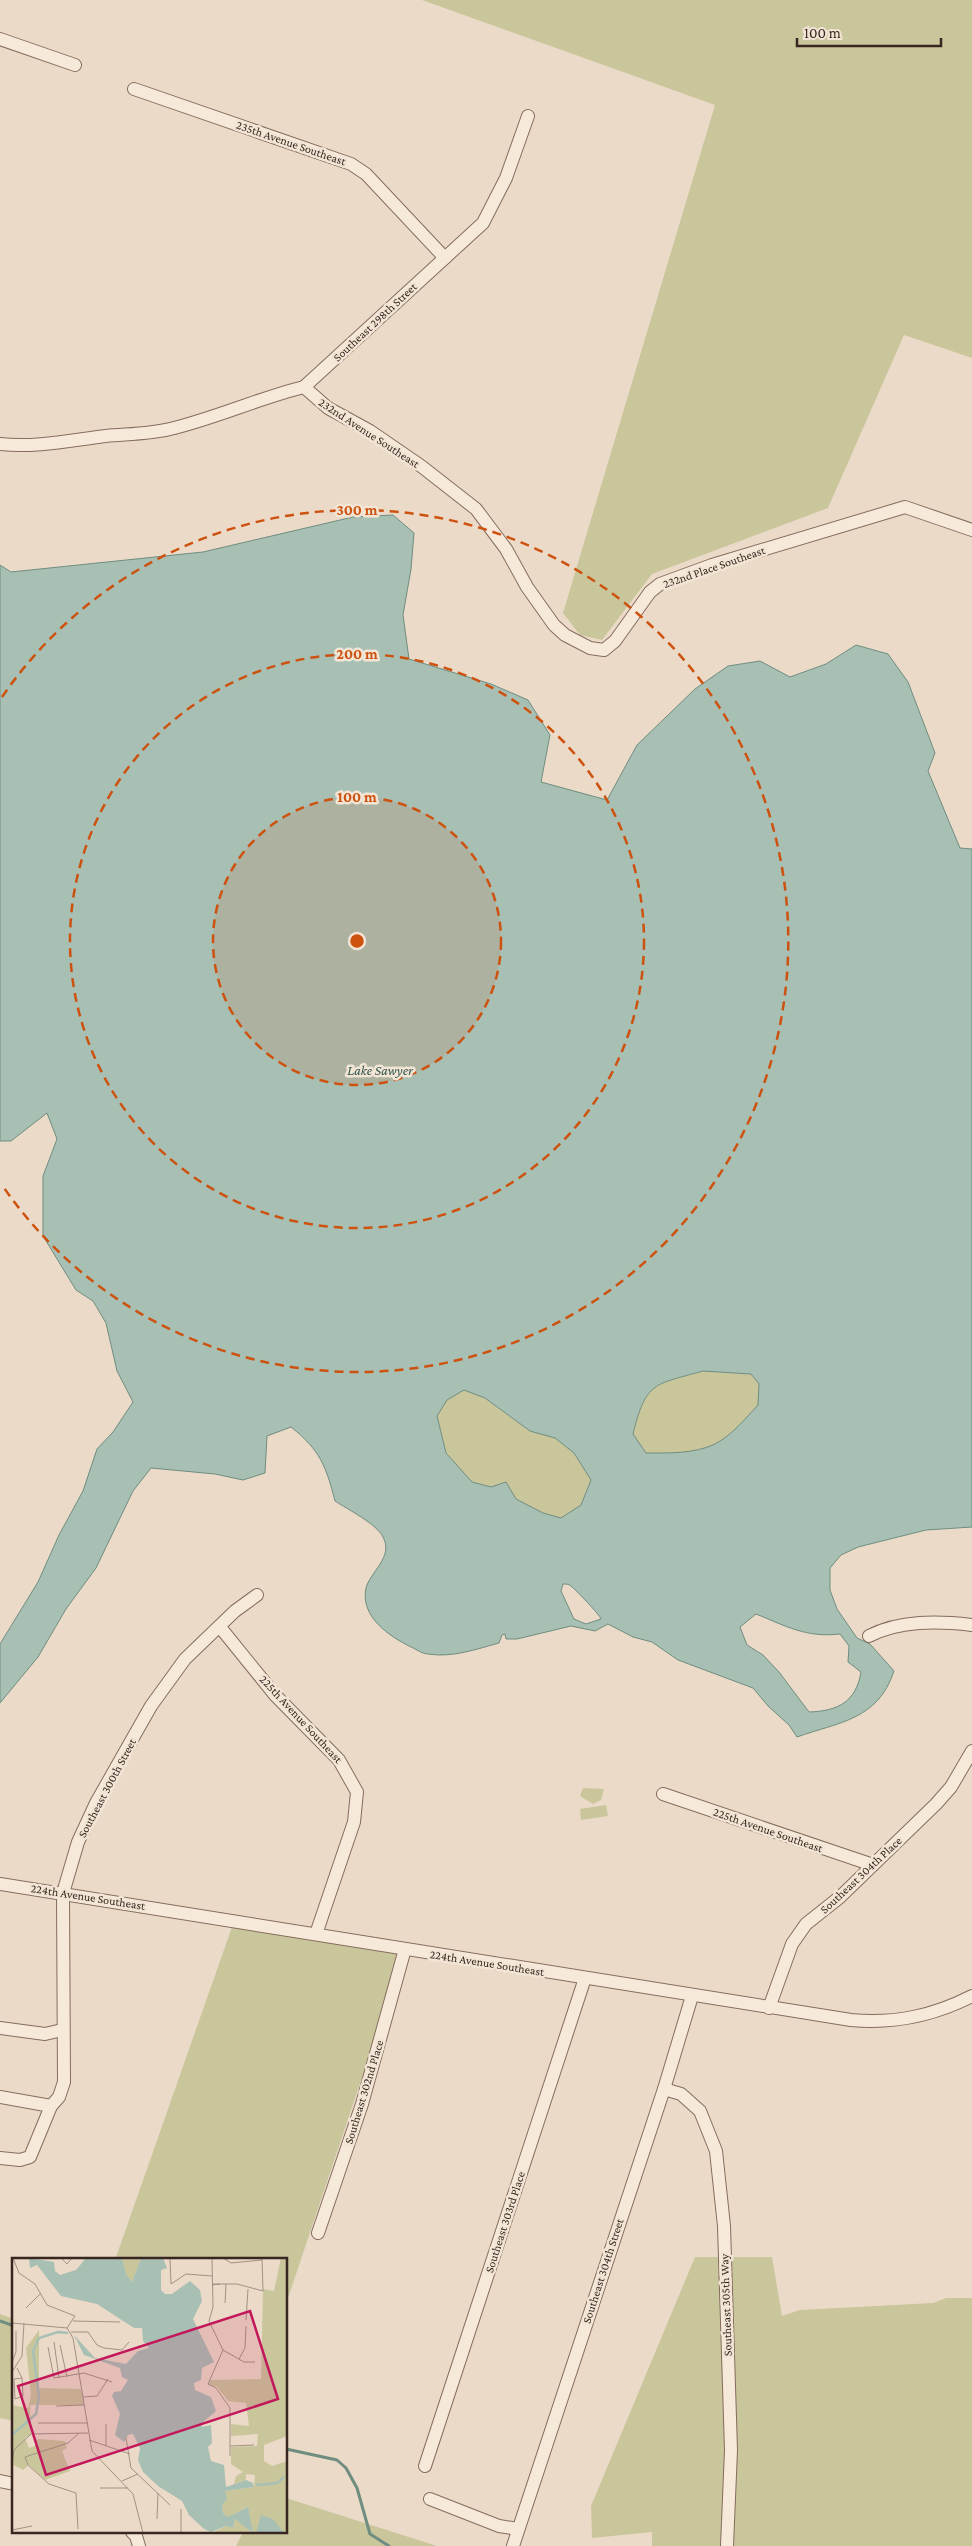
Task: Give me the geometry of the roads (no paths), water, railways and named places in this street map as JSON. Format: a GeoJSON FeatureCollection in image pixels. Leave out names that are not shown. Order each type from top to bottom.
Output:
{"type":"FeatureCollection","features":[{"type":"Feature","properties":{"kind":"street"},"geometry":{"type":"LineString","coordinates":[[0,39],[75,65]]}},
{"type":"Feature","properties":{"kind":"street","name":"235th Avenue Southeast"},"geometry":{"type":"LineString","coordinates":[[134,89],[351,164],[366,174],[445,258]]}},
{"type":"Feature","properties":{"kind":"street","name":"Southeast 298th Street"},"geometry":{"type":"LineString","coordinates":[[304,387],[484,223],[506,178],[528,116]]}},
{"type":"Feature","properties":{"kind":"street"},"geometry":{"type":"LineString","coordinates":[[0,444],[13,446],[169,429],[228,412],[266,397],[304,387]]}},
{"type":"Feature","properties":{"kind":"street","name":"232nd Avenue Southeast"},"geometry":{"type":"LineString","coordinates":[[304,387],[328,408],[370,431],[421,466],[476,509],[506,549],[527,587],[554,625]]}},
{"type":"Feature","properties":{"kind":"street","name":"232nd Place Southeast"},"geometry":{"type":"LineString","coordinates":[[554,625],[565,635],[590,648],[604,650],[616,641],[650,592],[660,584],[712,565],[905,507],[972,530]]}},
{"type":"Feature","properties":{"kind":"street","name":"Southeast 300th Street"},"geometry":{"type":"LineString","coordinates":[[0,2158],[20,2160],[30,2156],[51,2106],[59,2097],[64,2082],[62,2030],[64,1892],[78,1842],[89,1818],[150,1708],[185,1659],[235,1611],[257,1595]]}},
{"type":"Feature","properties":{"kind":"street"},"geometry":{"type":"LineString","coordinates":[[869,1636],[882,1629],[902,1624],[950,1622],[972,1625]]}},
{"type":"Feature","properties":{"kind":"street","name":"225th Avenue Southeast"},"geometry":{"type":"LineString","coordinates":[[220,1627],[275,1695],[340,1760],[357,1792],[354,1822],[316,1934]]}},
{"type":"Feature","properties":{"kind":"street","name":"Southeast 304th Place"},"geometry":{"type":"LineString","coordinates":[[769,2008],[792,1944],[806,1924],[873,1865],[936,1804],[951,1787],[972,1751]]}},
{"type":"Feature","properties":{"kind":"street","name":"225th Avenue Southeast"},"geometry":{"type":"LineString","coordinates":[[664,1794],[873,1865]]}},
{"type":"Feature","properties":{"kind":"street","name":"224th Avenue Southeast"},"geometry":{"type":"LineString","coordinates":[[0,1884],[64,1892],[692,1996],[769,2008],[884,2022],[927,2015],[972,1996]]}},
{"type":"Feature","properties":{"kind":"street","name":"Southeast 302nd Place"},"geometry":{"type":"LineString","coordinates":[[318,2233],[362,2104],[405,1949]]}},
{"type":"Feature","properties":{"kind":"street","name":"Southeast 303rd Place"},"geometry":{"type":"LineString","coordinates":[[425,2466],[585,1978]]}},
{"type":"Feature","properties":{"kind":"street","name":"Southeast 304th Street"},"geometry":{"type":"LineString","coordinates":[[514,2546],[664,2088],[692,1996]]}},
{"type":"Feature","properties":{"kind":"street"},"geometry":{"type":"LineString","coordinates":[[0,2028],[45,2034],[62,2030]]}},
{"type":"Feature","properties":{"kind":"street","name":"Southeast 305th Way"},"geometry":{"type":"LineString","coordinates":[[664,2088],[681,2094],[700,2111],[716,2150],[724,2226],[731,2441],[728,2546]]}},
{"type":"Feature","properties":{"kind":"street"},"geometry":{"type":"LineString","coordinates":[[0,2097],[51,2106]]}},
{"type":"Feature","properties":{"kind":"street"},"geometry":{"type":"LineString","coordinates":[[430,2499],[499,2526],[518,2529]]}},
{"type":"Feature","properties":{"kind":"street"},"geometry":{"type":"LineString","coordinates":[[134,2534],[139,2546]]}},
{"type":"Feature","properties":{"kind":"water","name":"Lake Sawyer"},"geometry":{"type":"Polygon","coordinates":[[[393,515],[414,533],[411,569],[403,615],[409,659],[491,684],[528,700],[550,735],[541,782],[607,800],[637,745],[695,689],[728,666],[760,661],[790,677],[826,664],[856,645],[888,654],[908,682],[935,753],[928,771],[960,848],[972,849],[972,1527],[926,1530],[858,1547],[841,1555],[830,1568],[830,1590],[837,1609],[857,1638],[870,1644],[894,1671],[887,1687],[878,1700],[855,1717],[797,1737],[789,1725],[768,1706],[753,1688],[678,1660],[652,1642],[633,1637],[608,1624],[595,1631],[571,1626],[517,1639],[506,1639],[505,1634],[502,1635],[499,1643],[464,1652],[446,1655],[424,1653],[394,1637],[372,1617],[367,1608],[366,1588],[384,1558],[386,1544],[375,1527],[335,1501],[321,1460],[309,1443],[291,1427],[267,1436],[265,1473],[243,1480],[215,1474],[151,1468],[133,1491],[96,1568],[66,1609],[38,1657],[0,1703],[0,1644],[38,1582],[59,1535],[83,1491],[97,1449],[113,1432],[133,1402],[117,1371],[106,1323],[93,1301],[76,1290],[43,1236],[43,1176],[57,1139],[47,1113],[11,1141],[0,1141],[0,565],[11,572],[203,552],[353,517],[393,515]],[[703,1371],[673,1379],[654,1388],[648,1394],[638,1417],[633,1434],[646,1453],[698,1450],[715,1444],[732,1432],[758,1405],[759,1384],[751,1374],[703,1371]],[[464,1390],[447,1400],[437,1416],[446,1453],[472,1482],[491,1487],[506,1482],[516,1499],[543,1513],[561,1518],[581,1505],[591,1480],[574,1453],[555,1438],[530,1431],[485,1398],[464,1390]],[[563,1584],[561,1591],[574,1619],[586,1624],[601,1619],[588,1602],[570,1585],[563,1584]],[[756,1614],[740,1627],[747,1645],[763,1655],[779,1672],[809,1712],[829,1710],[837,1707],[850,1698],[855,1691],[861,1672],[848,1662],[849,1646],[840,1634],[806,1633],[756,1614]]]}},
{"type":"Feature","properties":{"kind":"waterway"},"geometry":{"type":"LineString","coordinates":[[0,2321],[12,2325]]}},
{"type":"Feature","properties":{"kind":"waterway"},"geometry":{"type":"LineString","coordinates":[[288,2449],[337,2460],[346,2468],[357,2488],[370,2534],[389,2546]]}}]}
